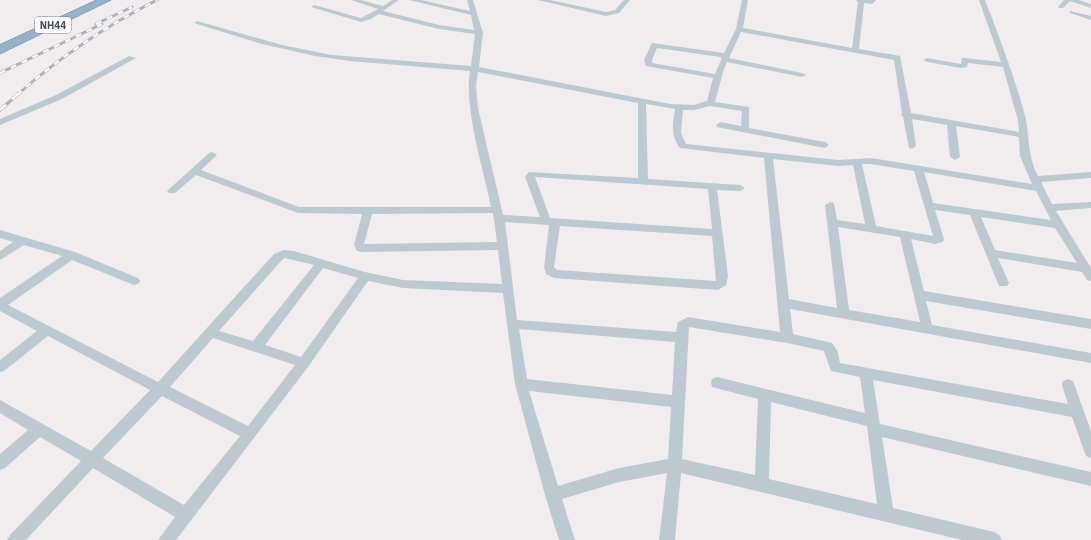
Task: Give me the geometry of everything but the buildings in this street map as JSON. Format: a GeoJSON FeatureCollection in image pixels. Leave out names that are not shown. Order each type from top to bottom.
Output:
{"type":"FeatureCollection","features":[{"type":"Feature","properties":{"kind":"highway","name":"NH44"},"geometry":{"type":"LineString","coordinates":[[0,43],[92,0]]}},
{"type":"Feature","properties":{"kind":"highway","name":"NH44"},"geometry":{"type":"LineString","coordinates":[[0,50],[106,0]]}},
{"type":"Feature","properties":{"kind":"street"},"geometry":{"type":"LineString","coordinates":[[352,0],[380,10],[439,27],[479,32]]}},
{"type":"Feature","properties":{"kind":"street"},"geometry":{"type":"LineString","coordinates":[[314,7],[361,20],[396,0]]}},
{"type":"Feature","properties":{"kind":"street"},"geometry":{"type":"LineString","coordinates":[[412,0],[474,14]]}},
{"type":"Feature","properties":{"kind":"street"},"geometry":{"type":"LineString","coordinates":[[470,0],[479,32],[472,86],[474,108],[498,214],[521,384],[552,495],[567,540]]}},
{"type":"Feature","properties":{"kind":"street"},"geometry":{"type":"LineString","coordinates":[[541,0],[606,14],[617,12],[627,0]]}},
{"type":"Feature","properties":{"kind":"street"},"geometry":{"type":"LineString","coordinates":[[709,103],[725,58],[739,29],[745,0]]}},
{"type":"Feature","properties":{"kind":"street"},"geometry":{"type":"LineString","coordinates":[[855,50],[860,0],[872,2],[873,0]]}},
{"type":"Feature","properties":{"kind":"street"},"geometry":{"type":"LineString","coordinates":[[982,0],[1007,65],[1022,121],[1025,156],[1036,184],[1048,208],[1088,273]]}},
{"type":"Feature","properties":{"kind":"street"},"geometry":{"type":"LineString","coordinates":[[1061,8],[1068,0]]}},
{"type":"Feature","properties":{"kind":"street"},"geometry":{"type":"LineString","coordinates":[[1072,0],[1091,6]]}},
{"type":"Feature","properties":{"kind":"street"},"geometry":{"type":"LineString","coordinates":[[1072,12],[1091,18]]}},
{"type":"Feature","properties":{"kind":"street"},"geometry":{"type":"LineString","coordinates":[[197,23],[265,43],[330,57],[474,69],[642,101],[700,107],[709,103],[746,109],[745,130]]}},
{"type":"Feature","properties":{"kind":"street"},"geometry":{"type":"LineString","coordinates":[[739,29],[897,58],[905,115],[912,146]]}},
{"type":"Feature","properties":{"kind":"street"},"geometry":{"type":"LineString","coordinates":[[718,77],[653,65],[649,64],[648,60],[655,46],[725,58],[802,75]]}},
{"type":"Feature","properties":{"kind":"street"},"geometry":{"type":"LineString","coordinates":[[0,122],[64,95],[132,58]]}},
{"type":"Feature","properties":{"kind":"street"},"geometry":{"type":"LineString","coordinates":[[927,60],[959,66],[963,66],[965,60],[1007,65]]}},
{"type":"Feature","properties":{"kind":"street"},"geometry":{"type":"LineString","coordinates":[[642,101],[643,181]]}},
{"type":"Feature","properties":{"kind":"street"},"geometry":{"type":"LineString","coordinates":[[679,106],[677,137],[683,146],[838,163],[871,161],[1036,184],[1091,175]]}},
{"type":"Feature","properties":{"kind":"street"},"geometry":{"type":"LineString","coordinates":[[905,115],[1023,135]]}},
{"type":"Feature","properties":{"kind":"street"},"geometry":{"type":"LineString","coordinates":[[951,122],[955,158]]}},
{"type":"Feature","properties":{"kind":"street"},"geometry":{"type":"LineString","coordinates":[[720,126],[825,145]]}},
{"type":"Feature","properties":{"kind":"street"},"geometry":{"type":"LineString","coordinates":[[172,192],[212,155]]}},
{"type":"Feature","properties":{"kind":"street"},"geometry":{"type":"LineString","coordinates":[[768,156],[787,338]]}},
{"type":"Feature","properties":{"kind":"street"},"geometry":{"type":"LineString","coordinates":[[857,161],[871,229]]}},
{"type":"Feature","properties":{"kind":"street"},"geometry":{"type":"LineString","coordinates":[[832,224],[905,234],[935,240],[939,239],[918,168]]}},
{"type":"Feature","properties":{"kind":"street"},"geometry":{"type":"LineString","coordinates":[[194,171],[298,210],[498,214],[551,222],[717,233]]}},
{"type":"Feature","properties":{"kind":"street"},"geometry":{"type":"LineString","coordinates":[[712,186],[722,282],[718,286],[554,274],[550,271],[551,222],[531,181],[530,177],[532,174],[643,181],[740,188]]}},
{"type":"Feature","properties":{"kind":"street"},"geometry":{"type":"LineString","coordinates":[[830,205],[844,314]]}},
{"type":"Feature","properties":{"kind":"street"},"geometry":{"type":"LineString","coordinates":[[1048,208],[1091,205]]}},
{"type":"Feature","properties":{"kind":"street"},"geometry":{"type":"LineString","coordinates":[[930,206],[1058,225]]}},
{"type":"Feature","properties":{"kind":"street"},"geometry":{"type":"LineString","coordinates":[[368,211],[359,245],[361,248],[503,246]]}},
{"type":"Feature","properties":{"kind":"street"},"geometry":{"type":"LineString","coordinates":[[974,212],[1003,282]]}},
{"type":"Feature","properties":{"kind":"street"},"geometry":{"type":"LineString","coordinates":[[0,234],[71,255],[134,281]]}},
{"type":"Feature","properties":{"kind":"street"},"geometry":{"type":"LineString","coordinates":[[905,234],[927,328]]}},
{"type":"Feature","properties":{"kind":"street"},"geometry":{"type":"LineString","coordinates":[[0,256],[24,240]]}},
{"type":"Feature","properties":{"kind":"street"},"geometry":{"type":"LineString","coordinates":[[990,252],[1088,273]]}},
{"type":"Feature","properties":{"kind":"street"},"geometry":{"type":"LineString","coordinates":[[15,540],[160,389],[278,257],[284,254],[294,254],[365,276],[418,285],[508,289]]}},
{"type":"Feature","properties":{"kind":"street"},"geometry":{"type":"LineString","coordinates":[[71,255],[0,305],[160,389],[250,434]]}},
{"type":"Feature","properties":{"kind":"street"},"geometry":{"type":"LineString","coordinates":[[256,347],[321,263]]}},
{"type":"Feature","properties":{"kind":"street"},"geometry":{"type":"LineString","coordinates":[[166,540],[250,434],[304,362],[365,276]]}},
{"type":"Feature","properties":{"kind":"street"},"geometry":{"type":"LineString","coordinates":[[919,295],[1091,324]]}},
{"type":"Feature","properties":{"kind":"street"},"geometry":{"type":"LineString","coordinates":[[784,303],[1091,358]]}},
{"type":"Feature","properties":{"kind":"street"},"geometry":{"type":"LineString","coordinates":[[667,540],[675,465],[682,325],[688,322],[828,346],[831,350],[835,367],[1077,412]]}},
{"type":"Feature","properties":{"kind":"street"},"geometry":{"type":"LineString","coordinates":[[512,324],[681,337]]}},
{"type":"Feature","properties":{"kind":"street"},"geometry":{"type":"LineString","coordinates":[[0,366],[47,330]]}},
{"type":"Feature","properties":{"kind":"street"},"geometry":{"type":"LineString","coordinates":[[211,333],[304,362]]}},
{"type":"Feature","properties":{"kind":"street"},"geometry":{"type":"LineString","coordinates":[[866,373],[886,515]]}},
{"type":"Feature","properties":{"kind":"street"},"geometry":{"type":"LineString","coordinates":[[718,383],[873,425],[1091,479]]}},
{"type":"Feature","properties":{"kind":"street"},"geometry":{"type":"LineString","coordinates":[[521,384],[679,402]]}},
{"type":"Feature","properties":{"kind":"street"},"geometry":{"type":"LineString","coordinates":[[1068,385],[1091,452]]}},
{"type":"Feature","properties":{"kind":"street"},"geometry":{"type":"LineString","coordinates":[[762,483],[765,395]]}},
{"type":"Feature","properties":{"kind":"street"},"geometry":{"type":"LineString","coordinates":[[0,406],[186,515]]}},
{"type":"Feature","properties":{"kind":"street"},"geometry":{"type":"LineString","coordinates":[[0,463],[40,429]]}},
{"type":"Feature","properties":{"kind":"street"},"geometry":{"type":"LineString","coordinates":[[552,495],[645,469],[675,465],[762,483],[886,515],[994,540]]}},
{"type":"Feature","properties":{"kind":"railway"},"geometry":{"type":"LineString","coordinates":[[17,95],[33,81],[84,43],[120,20],[157,0]]}},
{"type":"Feature","properties":{"kind":"railway"},"geometry":{"type":"LineString","coordinates":[[96,24],[132,7]]}},
{"type":"Feature","properties":{"kind":"railway"},"geometry":{"type":"LineString","coordinates":[[0,73],[102,24]]}},
{"type":"Feature","properties":{"kind":"railway"},"geometry":{"type":"LineString","coordinates":[[0,110],[18,94]]}}]}
